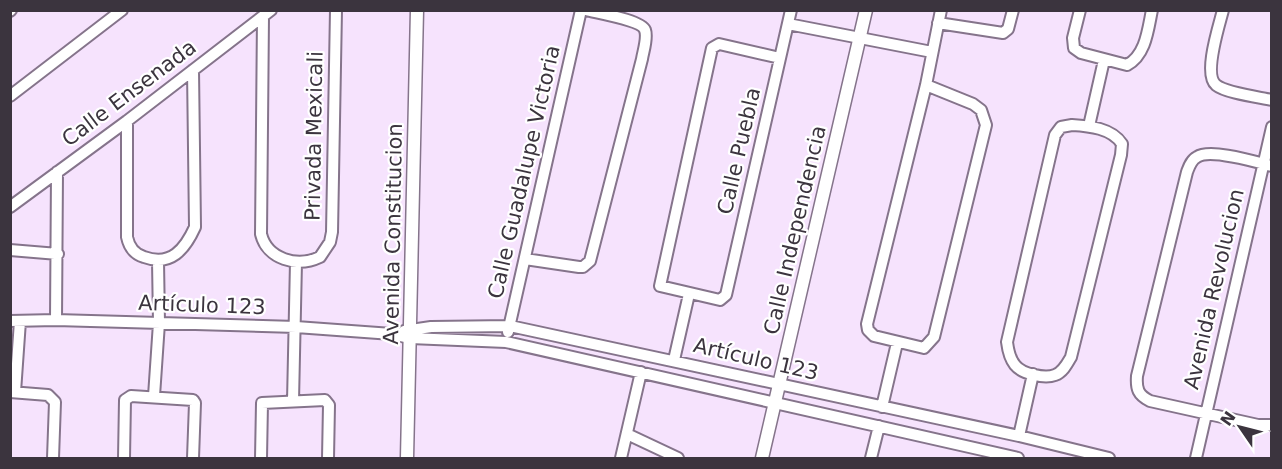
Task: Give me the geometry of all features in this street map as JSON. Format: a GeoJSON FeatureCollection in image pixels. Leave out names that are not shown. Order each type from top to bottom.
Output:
{"type":"FeatureCollection","features":[{"type":"Feature","properties":{"kind":"street","name":"Privada Mexicali"},"geometry":{"type":"LineString","coordinates":[[296,262],[320,257],[330,242],[332,231],[336,10]]}},
{"type":"Feature","properties":{"kind":"street","name":"Avenida Constitucion"},"geometry":{"type":"LineString","coordinates":[[407,459],[417,10]]}},
{"type":"Feature","properties":{"kind":"street","name":"Calle Guadalupe Victoria"},"geometry":{"type":"LineString","coordinates":[[506,342],[581,10]]}},
{"type":"Feature","properties":{"kind":"street"},"geometry":{"type":"LineString","coordinates":[[525,259],[579,267],[583,267],[590,261],[639,71],[645,33],[642,27],[634,22],[586,10]]}},
{"type":"Feature","properties":{"kind":"street","name":"Calle Puebla"},"geometry":{"type":"LineString","coordinates":[[689,294],[720,300],[726,295],[791,10]]}},
{"type":"Feature","properties":{"kind":"street","name":"Calle Independencia"},"geometry":{"type":"LineString","coordinates":[[762,459],[866,10]]}},
{"type":"Feature","properties":{"kind":"street"},"geometry":{"type":"LineString","coordinates":[[926,86],[973,104],[981,110],[986,125],[934,337],[924,348],[897,343],[870,334],[867,324],[926,86],[941,10]]}},
{"type":"Feature","properties":{"kind":"street"},"geometry":{"type":"LineString","coordinates":[[938,23],[1003,33],[1008,29],[1013,10]]}},
{"type":"Feature","properties":{"kind":"street"},"geometry":{"type":"LineString","coordinates":[[1080,10],[1073,38],[1074,48],[1081,53],[1127,65],[1133,62],[1143,45],[1152,10]]}},
{"type":"Feature","properties":{"kind":"street"},"geometry":{"type":"LineString","coordinates":[[1222,10],[1212,56],[1212,78],[1215,84],[1272,100]]}},
{"type":"Feature","properties":{"kind":"street"},"geometry":{"type":"LineString","coordinates":[[10,96],[116,12]]}},
{"type":"Feature","properties":{"kind":"street"},"geometry":{"type":"LineString","coordinates":[[267,13],[261,234],[270,252],[279,258],[296,262],[293,401]]}},
{"type":"Feature","properties":{"kind":"street","name":"Calle Ensenada"},"geometry":{"type":"LineString","coordinates":[[10,207],[127,121],[267,13]]}},
{"type":"Feature","properties":{"kind":"street"},"geometry":{"type":"LineString","coordinates":[[788,24],[932,51]]}},
{"type":"Feature","properties":{"kind":"street"},"geometry":{"type":"LineString","coordinates":[[674,360],[689,294],[664,288],[659,284],[712,48],[719,44],[780,58]]}},
{"type":"Feature","properties":{"kind":"street"},"geometry":{"type":"LineString","coordinates":[[1089,126],[1104,60]]}},
{"type":"Feature","properties":{"kind":"street"},"geometry":{"type":"LineString","coordinates":[[127,121],[127,237],[136,253],[158,261],[181,250],[195,227],[193,70]]}},
{"type":"Feature","properties":{"kind":"street"},"geometry":{"type":"LineString","coordinates":[[1061,126],[1089,126],[1118,138],[1122,144],[1121,156],[1071,357],[1065,368],[1057,375],[1033,374],[1015,365],[1008,349],[1007,342],[1018,290],[1054,135],[1061,126]]}},
{"type":"Feature","properties":{"kind":"street","name":"Avenida Revolucion"},"geometry":{"type":"LineString","coordinates":[[1196,459],[1267,165],[1272,127]]}},
{"type":"Feature","properties":{"kind":"street"},"geometry":{"type":"LineString","coordinates":[[1267,165],[1205,154],[1197,157],[1191,163],[1137,376],[1138,392],[1150,402],[1258,425],[1272,425]]}},
{"type":"Feature","properties":{"kind":"street"},"geometry":{"type":"LineString","coordinates":[[56,320],[57,172]]}},
{"type":"Feature","properties":{"kind":"street"},"geometry":{"type":"LineString","coordinates":[[10,250],[58,254]]}},
{"type":"Feature","properties":{"kind":"street"},"geometry":{"type":"LineString","coordinates":[[154,396],[159,323],[158,261]]}},
{"type":"Feature","properties":{"kind":"street","name":"Artículo 123"},"geometry":{"type":"LineString","coordinates":[[15,321],[56,320],[296,327],[392,334],[510,326],[1018,436],[1109,459]]}},
{"type":"Feature","properties":{"kind":"street"},"geometry":{"type":"LineString","coordinates":[[15,321],[13,392],[48,395],[55,402],[53,459]]}},
{"type":"Feature","properties":{"kind":"street","name":"Artículo 123"},"geometry":{"type":"LineString","coordinates":[[410,333],[506,342],[1016,458]]}},
{"type":"Feature","properties":{"kind":"street"},"geometry":{"type":"LineString","coordinates":[[882,407],[897,343]]}},
{"type":"Feature","properties":{"kind":"street"},"geometry":{"type":"LineString","coordinates":[[621,459],[640,372]]}},
{"type":"Feature","properties":{"kind":"street"},"geometry":{"type":"LineString","coordinates":[[1018,436],[1033,374]]}},
{"type":"Feature","properties":{"kind":"street"},"geometry":{"type":"LineString","coordinates":[[124,459],[126,398],[131,396],[191,399],[195,403],[193,459]]}},
{"type":"Feature","properties":{"kind":"street"},"geometry":{"type":"LineString","coordinates":[[261,459],[262,403],[293,401],[328,402],[328,459]]}},
{"type":"Feature","properties":{"kind":"street"},"geometry":{"type":"LineString","coordinates":[[871,459],[879,426]]}},
{"type":"Feature","properties":{"kind":"street"},"geometry":{"type":"LineString","coordinates":[[627,434],[678,459]]}}]}
